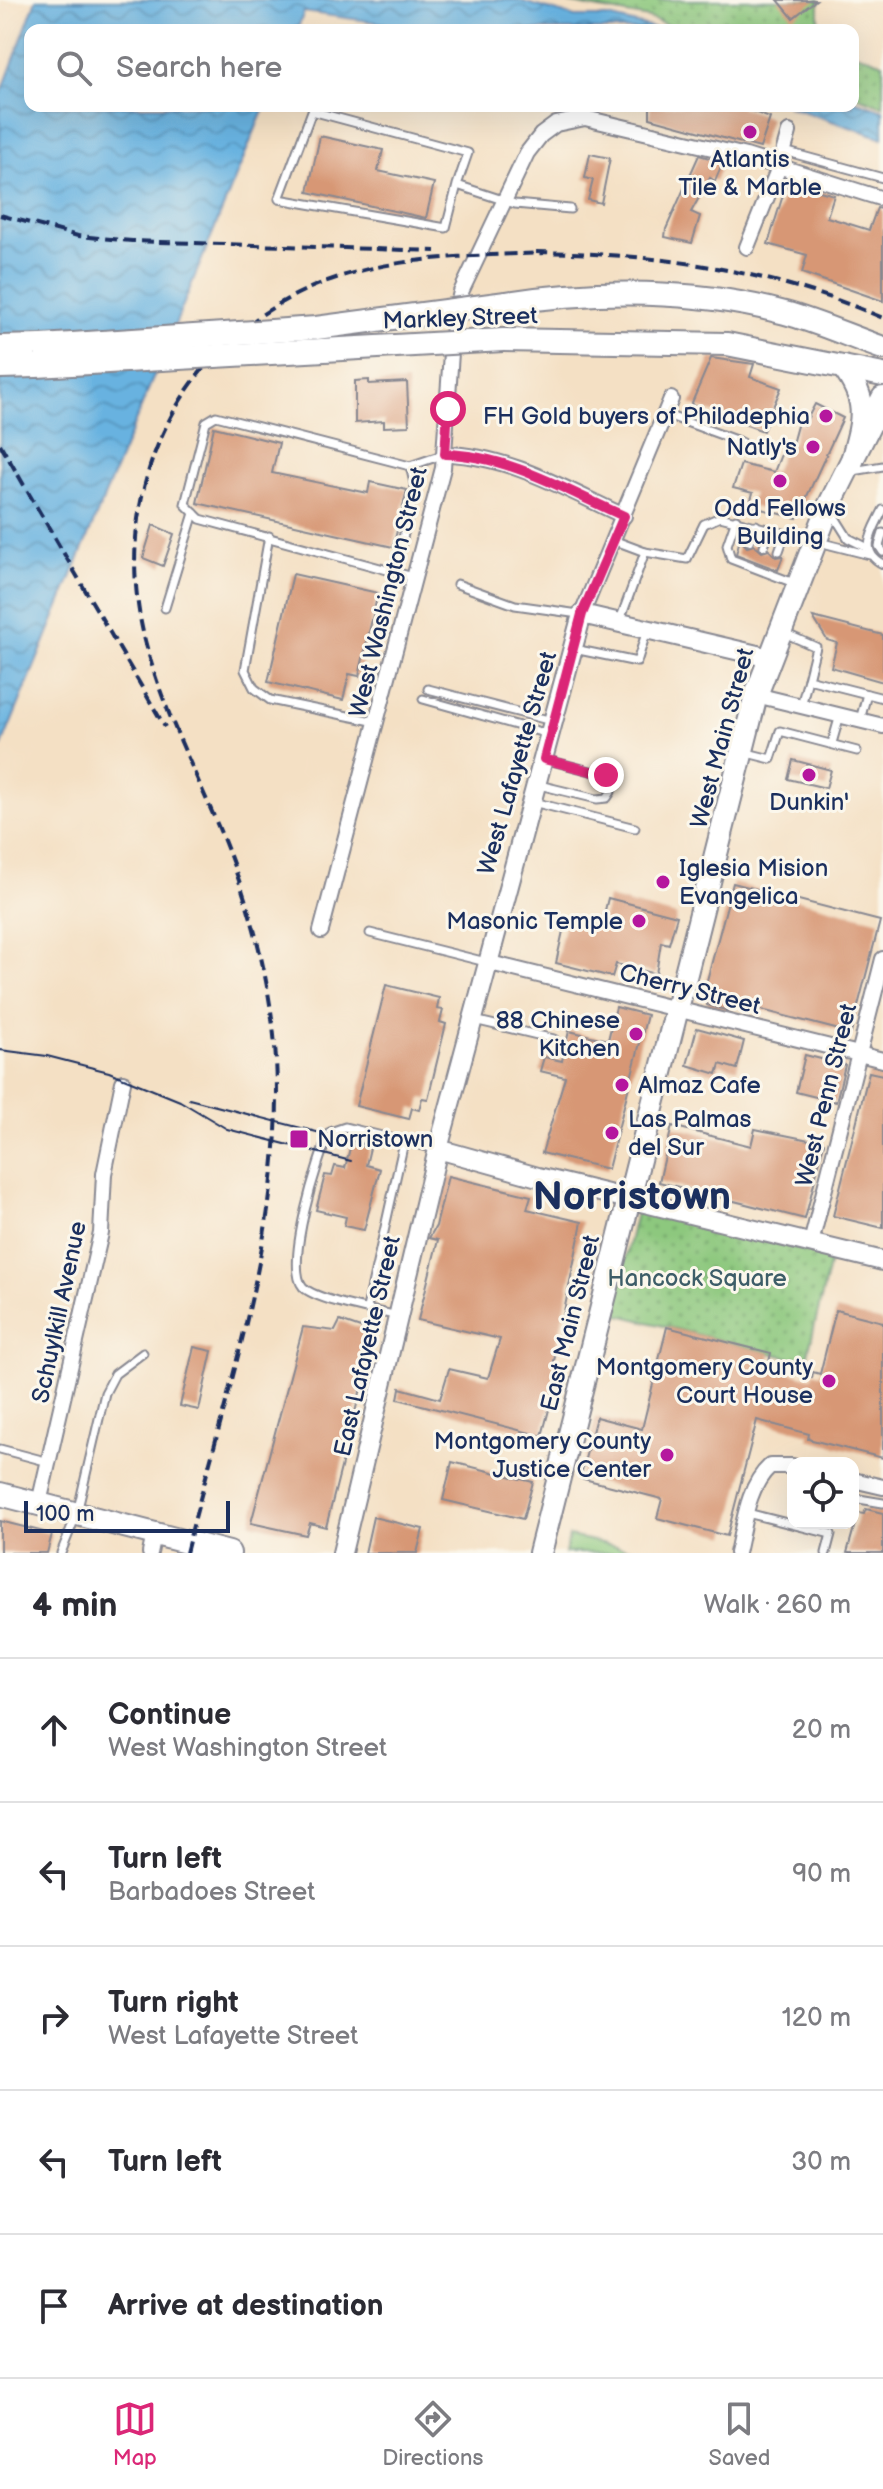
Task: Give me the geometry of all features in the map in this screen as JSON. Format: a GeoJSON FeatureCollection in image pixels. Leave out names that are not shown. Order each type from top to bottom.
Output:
{"type":"FeatureCollection","features":[{"type":"Feature","properties":{"kind":"main road","name":"Markley Street"},"geometry":{"type":"LineString","coordinates":[[39,356],[316,328],[506,303],[615,294],[742,304],[786,313],[883,348]]}},
{"type":"Feature","properties":{"kind":"main road","name":"Markley Street"},"geometry":{"type":"LineString","coordinates":[[39,356],[503,340],[727,344],[883,375]]}},
{"type":"Feature","properties":{"kind":"main road"},"geometry":{"type":"LineString","coordinates":[[0,347],[39,356]]}},
{"type":"Feature","properties":{"kind":"main road"},"geometry":{"type":"LineString","coordinates":[[0,367],[39,356]]}},
{"type":"Feature","properties":{"kind":"main road"},"geometry":{"type":"LineString","coordinates":[[843,367],[857,387],[863,420],[849,466]]}},
{"type":"Feature","properties":{"kind":"main road","name":"West Main Street"},"geometry":{"type":"LineString","coordinates":[[628,1199],[679,1009],[756,695],[829,506],[883,398]]}},
{"type":"Feature","properties":{"kind":"main road","name":"East Main Street"},"geometry":{"type":"LineString","coordinates":[[540,1553],[628,1199]]}},
{"type":"Feature","properties":{"kind":"main road"},"geometry":{"type":"LineString","coordinates":[[0,1494],[77,1513],[152,1544],[229,1553]]}},
{"type":"Feature","properties":{"kind":"street","name":"West Washington Street"},"geometry":{"type":"LineString","coordinates":[[321,931],[445,454],[453,324],[461,292],[527,153],[541,135],[556,124],[585,118],[779,167]]}},
{"type":"Feature","properties":{"kind":"street"},"geometry":{"type":"LineString","coordinates":[[747,247],[779,167],[789,132]]}},
{"type":"Feature","properties":{"kind":"street"},"geometry":{"type":"LineString","coordinates":[[779,167],[883,199]]}},
{"type":"Feature","properties":{"kind":"street","name":"West Lafayette Street"},"geometry":{"type":"LineString","coordinates":[[438,1149],[582,614],[671,399]]}},
{"type":"Feature","properties":{"kind":"street"},"geometry":{"type":"LineString","coordinates":[[445,454],[475,456],[507,465],[624,516]]}},
{"type":"Feature","properties":{"kind":"street"},"geometry":{"type":"LineString","coordinates":[[582,614],[770,658]]}},
{"type":"Feature","properties":{"kind":"street"},"geometry":{"type":"LineString","coordinates":[[756,695],[883,726]]}},
{"type":"Feature","properties":{"kind":"street","name":"West Penn Street"},"geometry":{"type":"LineString","coordinates":[[811,1243],[883,959]]}},
{"type":"Feature","properties":{"kind":"street","name":"Cherry Street"},"geometry":{"type":"LineString","coordinates":[[486,962],[883,1060]]}},
{"type":"Feature","properties":{"kind":"street","name":"Schuylkill Avenue"},"geometry":{"type":"LineString","coordinates":[[39,1503],[101,1233],[104,1174],[123,1082]]}},
{"type":"Feature","properties":{"kind":"street"},"geometry":{"type":"LineString","coordinates":[[438,1149],[883,1261]]}},
{"type":"Feature","properties":{"kind":"street","name":"East Lafayette Street"},"geometry":{"type":"LineString","coordinates":[[342,1553],[438,1149]]}},
{"type":"Feature","properties":{"kind":"street"},"geometry":{"type":"LineString","coordinates":[[737,1553],[754,1487],[770,1466],[787,1466]]}},
{"type":"Feature","properties":{"kind":"street"},"geometry":{"type":"LineString","coordinates":[[859,1481],[883,1487]]}},
{"type":"Feature","properties":{"kind":"lane"},"geometry":{"type":"LineString","coordinates":[[312,112],[279,199],[446,228],[468,153],[316,112]]}},
{"type":"Feature","properties":{"kind":"lane"},"geometry":{"type":"LineString","coordinates":[[784,151],[883,178]]}},
{"type":"Feature","properties":{"kind":"lane"},"geometry":{"type":"LineString","coordinates":[[457,185],[504,200],[570,209]]}},
{"type":"Feature","properties":{"kind":"lane"},"geometry":{"type":"LineString","coordinates":[[664,414],[741,442]]}},
{"type":"Feature","properties":{"kind":"lane"},"geometry":{"type":"LineString","coordinates":[[415,578],[200,519],[185,504],[196,455],[206,422],[216,416],[410,466],[445,454]]}},
{"type":"Feature","properties":{"kind":"lane"},"geometry":{"type":"LineString","coordinates":[[395,572],[415,487],[410,466]]}},
{"type":"Feature","properties":{"kind":"lane"},"geometry":{"type":"LineString","coordinates":[[849,466],[883,466]]}},
{"type":"Feature","properties":{"kind":"lane"},"geometry":{"type":"LineString","coordinates":[[829,506],[848,538],[883,564]]}},
{"type":"Feature","properties":{"kind":"lane"},"geometry":{"type":"LineString","coordinates":[[869,551],[883,510]]}},
{"type":"Feature","properties":{"kind":"lane"},"geometry":{"type":"LineString","coordinates":[[165,608],[194,513]]}},
{"type":"Feature","properties":{"kind":"lane"},"geometry":{"type":"LineString","coordinates":[[613,540],[645,552],[687,559],[704,524],[720,517],[736,519],[813,544],[869,551]]}},
{"type":"Feature","properties":{"kind":"lane"},"geometry":{"type":"LineString","coordinates":[[736,519],[727,552],[731,559],[757,564],[798,584]]}},
{"type":"Feature","properties":{"kind":"lane"},"geometry":{"type":"LineString","coordinates":[[749,541],[756,525]]}},
{"type":"Feature","properties":{"kind":"lane"},"geometry":{"type":"LineString","coordinates":[[764,546],[771,530]]}},
{"type":"Feature","properties":{"kind":"lane"},"geometry":{"type":"LineString","coordinates":[[883,533],[879,546],[883,552]]}},
{"type":"Feature","properties":{"kind":"lane"},"geometry":{"type":"LineString","coordinates":[[779,551],[785,534]]}},
{"type":"Feature","properties":{"kind":"lane"},"geometry":{"type":"LineString","coordinates":[[269,536],[245,670],[254,688],[270,700],[377,722]]}},
{"type":"Feature","properties":{"kind":"lane"},"geometry":{"type":"LineString","coordinates":[[619,623],[645,552]]}},
{"type":"Feature","properties":{"kind":"lane"},"geometry":{"type":"LineString","coordinates":[[457,584],[515,605],[582,614]]}},
{"type":"Feature","properties":{"kind":"lane"},"geometry":{"type":"LineString","coordinates":[[574,649],[637,662],[647,630]]}},
{"type":"Feature","properties":{"kind":"lane"},"geometry":{"type":"LineString","coordinates":[[780,632],[816,647],[801,706]]}},
{"type":"Feature","properties":{"kind":"lane"},"geometry":{"type":"LineString","coordinates":[[808,679],[883,698]]}},
{"type":"Feature","properties":{"kind":"lane"},"geometry":{"type":"LineString","coordinates":[[428,689],[552,728]]}},
{"type":"Feature","properties":{"kind":"lane"},"geometry":{"type":"LineString","coordinates":[[860,720],[867,694]]}},
{"type":"Feature","properties":{"kind":"lane"},"geometry":{"type":"LineString","coordinates":[[423,699],[552,728]]}},
{"type":"Feature","properties":{"kind":"lane"},"geometry":{"type":"LineString","coordinates":[[832,743],[840,715]]}},
{"type":"Feature","properties":{"kind":"lane"},"geometry":{"type":"LineString","coordinates":[[742,752],[771,759],[780,731],[857,751]]}},
{"type":"Feature","properties":{"kind":"lane"},"geometry":{"type":"LineString","coordinates":[[534,793],[597,799],[607,798],[611,792],[606,775],[544,759]]}},
{"type":"Feature","properties":{"kind":"lane"},"geometry":{"type":"LineString","coordinates":[[534,793],[635,828]]}},
{"type":"Feature","properties":{"kind":"lane"},"geometry":{"type":"LineString","coordinates":[[370,933],[486,962]]}},
{"type":"Feature","properties":{"kind":"lane"},"geometry":{"type":"LineString","coordinates":[[472,1019],[554,1039]]}},
{"type":"Feature","properties":{"kind":"lane"},"geometry":{"type":"LineString","coordinates":[[398,1316],[308,1290],[298,1278],[296,1251],[330,1132],[345,1127],[438,1149]]}},
{"type":"Feature","properties":{"kind":"lane"},"geometry":{"type":"LineString","coordinates":[[367,1308],[404,1142]]}},
{"type":"Feature","properties":{"kind":"lane"},"geometry":{"type":"LineString","coordinates":[[61,1553],[77,1513],[105,1393],[115,1374],[143,1353]]}},
{"type":"Feature","properties":{"kind":"lane"},"geometry":{"type":"LineString","coordinates":[[0,1449],[49,1462]]}},
{"type":"Feature","properties":{"kind":"lane"},"geometry":{"type":"LineString","coordinates":[[859,1499],[883,1503]]}},
{"type":"Feature","properties":{"kind":"lane"},"geometry":{"type":"LineString","coordinates":[[747,1513],[831,1534]]}},
{"type":"Feature","properties":{"kind":"lane"},"geometry":{"type":"LineString","coordinates":[[826,1553],[832,1529]]}},
{"type":"Feature","properties":{"kind":"green space"},"geometry":{"type":"Polygon","coordinates":[[[551,0],[819,0],[819,24],[664,24],[649,18],[551,0]]]}},
{"type":"Feature","properties":{"kind":"green space"},"geometry":{"type":"Polygon","coordinates":[[[859,54],[883,63],[883,106],[859,97],[859,54]]]}},
{"type":"Feature","properties":{"kind":"green space","name":"Hancock Square"},"geometry":{"type":"Polygon","coordinates":[[[649,1210],[831,1257],[806,1362],[612,1313],[636,1213],[649,1210]]]}},
{"type":"Feature","properties":{"kind":"green space"},"geometry":{"type":"Polygon","coordinates":[[[569,1536],[649,1553],[565,1553],[569,1536]]]}},
{"type":"Feature","properties":{"kind":"water"},"geometry":{"type":"Polygon","coordinates":[[[36,0],[517,0],[575,17],[608,17],[637,24],[389,24],[304,12],[299,24],[27,24],[36,0]]]}},
{"type":"Feature","properties":{"kind":"water"},"geometry":{"type":"Polygon","coordinates":[[[24,32],[24,112],[263,112],[0,750],[0,97],[24,32]]]}},
{"type":"Feature","properties":{"kind":"water"},"geometry":{"type":"Polygon","coordinates":[[[859,102],[883,110],[883,138],[805,112],[859,112],[859,102]]]}},
{"type":"Feature","properties":{"kind":"building"},"geometry":{"type":"Polygon","coordinates":[[[778,0],[816,0],[793,18],[778,0]]]}},
{"type":"Feature","properties":{"kind":"building"},"geometry":{"type":"Polygon","coordinates":[[[650,112],[754,112],[770,118],[760,148],[650,118],[650,112]]]}},
{"type":"Feature","properties":{"kind":"building"},"geometry":{"type":"Polygon","coordinates":[[[320,136],[383,150],[378,171],[434,183],[426,218],[308,192],[320,136]]]}},
{"type":"Feature","properties":{"kind":"building"},"geometry":{"type":"Polygon","coordinates":[[[590,154],[610,158],[601,203],[588,200],[593,180],[585,178],[590,154]]]}},
{"type":"Feature","properties":{"kind":"building"},"geometry":{"type":"Polygon","coordinates":[[[699,155],[723,162],[715,181],[710,178],[691,212],[700,216],[692,243],[665,237],[666,229],[699,155]]]}},
{"type":"Feature","properties":{"kind":"building"},"geometry":{"type":"Polygon","coordinates":[[[787,182],[834,195],[827,217],[869,230],[877,208],[883,209],[883,301],[802,273],[807,255],[768,244],[787,182]]]}},
{"type":"Feature","properties":{"kind":"building"},"geometry":{"type":"Polygon","coordinates":[[[711,358],[754,364],[750,377],[781,388],[763,431],[691,405],[711,358]]]}},
{"type":"Feature","properties":{"kind":"building"},"geometry":{"type":"Polygon","coordinates":[[[369,380],[369,384],[407,382],[409,426],[384,427],[384,421],[355,423],[355,381],[369,380]]]}},
{"type":"Feature","properties":{"kind":"building"},"geometry":{"type":"Polygon","coordinates":[[[815,404],[843,418],[797,518],[749,506],[753,493],[733,488],[741,464],[774,472],[786,442],[792,444],[798,422],[804,425],[815,404]]]}},
{"type":"Feature","properties":{"kind":"building"},"geometry":{"type":"Polygon","coordinates":[[[214,427],[279,443],[272,473],[368,493],[370,482],[407,490],[393,547],[197,503],[214,427]]]}},
{"type":"Feature","properties":{"kind":"building"},"geometry":{"type":"Polygon","coordinates":[[[153,525],[174,534],[163,566],[143,558],[153,525]]]}},
{"type":"Feature","properties":{"kind":"building"},"geometry":{"type":"Polygon","coordinates":[[[740,539],[747,547],[754,545],[762,552],[769,550],[776,557],[783,556],[778,570],[736,554],[740,539]]]}},
{"type":"Feature","properties":{"kind":"building"},"geometry":{"type":"Polygon","coordinates":[[[293,574],[378,593],[359,676],[349,674],[343,700],[268,682],[293,574]]]}},
{"type":"Feature","properties":{"kind":"building"},"geometry":{"type":"Polygon","coordinates":[[[813,617],[883,635],[883,682],[831,667],[837,643],[827,640],[813,617]]]}},
{"type":"Feature","properties":{"kind":"building","name":"Dunkin'"},"geometry":{"type":"Polygon","coordinates":[[[793,760],[831,770],[826,788],[788,779],[793,760]]]}},
{"type":"Feature","properties":{"kind":"building"},"geometry":{"type":"Polygon","coordinates":[[[733,883],[880,921],[851,1033],[731,1002],[729,1011],[707,1005],[712,986],[706,984],[733,883]]]}},
{"type":"Feature","properties":{"kind":"building"},"geometry":{"type":"Polygon","coordinates":[[[608,898],[677,916],[669,944],[661,942],[656,974],[616,964],[612,977],[556,963],[566,917],[601,927],[608,898]]]}},
{"type":"Feature","properties":{"kind":"building"},"geometry":{"type":"Polygon","coordinates":[[[386,985],[439,998],[437,1009],[443,1010],[440,1022],[446,1024],[428,1099],[422,1098],[419,1110],[412,1108],[409,1119],[356,1106],[386,985]]]}},
{"type":"Feature","properties":{"kind":"building"},"geometry":{"type":"Polygon","coordinates":[[[616,1007],[647,1015],[608,1169],[542,1153],[565,1077],[540,1071],[544,1057],[562,1061],[569,1031],[608,1040],[616,1007]]]}},
{"type":"Feature","properties":{"kind":"building"},"geometry":{"type":"Polygon","coordinates":[[[697,1028],[744,1041],[737,1069],[720,1064],[717,1074],[687,1065],[697,1028]]]}},
{"type":"Feature","properties":{"kind":"building"},"geometry":{"type":"Polygon","coordinates":[[[805,1055],[845,1065],[836,1102],[796,1092],[805,1055]]]}},
{"type":"Feature","properties":{"kind":"building"},"geometry":{"type":"Polygon","coordinates":[[[869,1072],[883,1075],[883,1228],[833,1216],[869,1072]]]}},
{"type":"Feature","properties":{"kind":"building"},"geometry":{"type":"Polygon","coordinates":[[[672,1126],[751,1146],[755,1129],[824,1143],[805,1219],[659,1182],[672,1126]]]}},
{"type":"Feature","properties":{"kind":"building"},"geometry":{"type":"Polygon","coordinates":[[[351,1144],[370,1148],[366,1165],[380,1169],[364,1230],[344,1226],[346,1217],[316,1210],[325,1175],[332,1176],[335,1166],[345,1168],[351,1144]]]}},
{"type":"Feature","properties":{"kind":"building"},"geometry":{"type":"Polygon","coordinates":[[[448,1176],[531,1196],[527,1209],[582,1222],[553,1366],[560,1368],[542,1436],[398,1399],[400,1388],[440,1399],[449,1369],[488,1378],[500,1339],[418,1320],[438,1240],[429,1238],[436,1226],[448,1176]]]}},
{"type":"Feature","properties":{"kind":"building","name":"Montgomery County Justice Center"},"geometry":{"type":"Polygon","coordinates":[[[836,1310],[883,1322],[883,1458],[808,1439],[809,1434],[757,1420],[727,1536],[657,1518],[662,1499],[580,1478],[596,1417],[642,1429],[667,1327],[771,1353],[768,1367],[812,1378],[813,1372],[820,1374],[836,1310]]]}},
{"type":"Feature","properties":{"kind":"building"},"geometry":{"type":"Polygon","coordinates":[[[340,1321],[375,1333],[326,1527],[310,1523],[306,1535],[251,1523],[303,1327],[335,1331],[340,1321]]]}},
{"type":"Feature","properties":{"kind":"building"},"geometry":{"type":"Polygon","coordinates":[[[194,1347],[212,1351],[199,1410],[180,1406],[194,1347]]]}},
{"type":"Feature","properties":{"kind":"building"},"geometry":{"type":"Polygon","coordinates":[[[452,1462],[533,1482],[523,1519],[443,1500],[452,1462]]]}},
{"type":"Feature","properties":{"kind":"building"},"geometry":{"type":"Polygon","coordinates":[[[866,1509],[883,1513],[883,1553],[847,1553],[854,1529],[859,1529],[859,1513],[864,1514],[866,1509]]]}},
{"type":"Feature","properties":{"kind":"building"},"geometry":{"type":"Polygon","coordinates":[[[373,1517],[423,1529],[417,1553],[365,1553],[373,1517]]]}},
{"type":"Feature","properties":{"kind":"building"},"geometry":{"type":"Polygon","coordinates":[[[0,1521],[52,1534],[47,1553],[0,1553],[0,1521]]]}},
{"type":"Feature","properties":{"kind":"tram line"},"geometry":{"type":"LineString","coordinates":[[0,1050],[47,1056],[109,1072],[180,1101],[227,1129],[351,1161]]}},
{"type":"Feature","properties":{"kind":"tram line"},"geometry":{"type":"LineString","coordinates":[[189,1099],[371,1146]]}},
{"type":"Feature","properties":{"kind":"railway"},"geometry":{"type":"LineString","coordinates":[[0,215],[78,236],[132,241],[436,251]]}},
{"type":"Feature","properties":{"kind":"railway"},"geometry":{"type":"LineString","coordinates":[[536,252],[626,256],[713,267],[798,287],[883,318]]}},
{"type":"Feature","properties":{"kind":"railway"},"geometry":{"type":"LineString","coordinates":[[186,1553],[251,1302],[264,1238],[273,1173],[277,1109],[275,1046],[258,943],[243,892],[163,698],[147,648],[136,590],[136,533],[147,477],[167,425],[196,377],[235,336],[281,303],[336,278],[387,265],[439,258],[544,253]]}},
{"type":"Feature","properties":{"kind":"railway"},"geometry":{"type":"LineString","coordinates":[[0,444],[165,727]]}},
{"type":"Feature","properties":{"kind":"place","name":"Atlantis Tile & Marble"},"geometry":{"type":"Point","coordinates":[750,132]}},
{"type":"Feature","properties":{"kind":"place","name":"FH Gold buyers of Philadephia"},"geometry":{"type":"Point","coordinates":[826,416]}},
{"type":"Feature","properties":{"kind":"place","name":"Natly's"},"geometry":{"type":"Point","coordinates":[813,447]}},
{"type":"Feature","properties":{"kind":"place","name":"Odd Fellows Building"},"geometry":{"type":"Point","coordinates":[780,481]}},
{"type":"Feature","properties":{"kind":"place","name":"Dunkin'"},"geometry":{"type":"Point","coordinates":[809,775]}},
{"type":"Feature","properties":{"kind":"place","name":"Iglesia Mision Evangelica"},"geometry":{"type":"Point","coordinates":[663,882]}},
{"type":"Feature","properties":{"kind":"place","name":"Masonic Temple"},"geometry":{"type":"Point","coordinates":[639,921]}},
{"type":"Feature","properties":{"kind":"place","name":"88 Chinese Kitchen"},"geometry":{"type":"Point","coordinates":[636,1034]}},
{"type":"Feature","properties":{"kind":"place","name":"Almaz Cafe"},"geometry":{"type":"Point","coordinates":[622,1085]}},
{"type":"Feature","properties":{"kind":"place","name":"Las Palmas del Sur"},"geometry":{"type":"Point","coordinates":[612,1133]}},
{"type":"Feature","properties":{"kind":"place","name":"Norristown"},"geometry":{"type":"Point","coordinates":[299,1139]}},
{"type":"Feature","properties":{"kind":"place","name":"Montgomery County Court House"},"geometry":{"type":"Point","coordinates":[829,1381]}},
{"type":"Feature","properties":{"kind":"place","name":"Montgomery County Justice Center"},"geometry":{"type":"Point","coordinates":[667,1455]}},
{"type":"Feature","properties":{"kind":"district","name":"Norristown"},"geometry":{"type":"Point","coordinates":[632,1195]}},
{"type":"Feature","properties":{"kind":"route"},"geometry":{"type":"LineString","coordinates":[[448,409],[445,454],[464,454],[507,465],[624,516],[582,614],[544,759],[606,775]]}}]}
